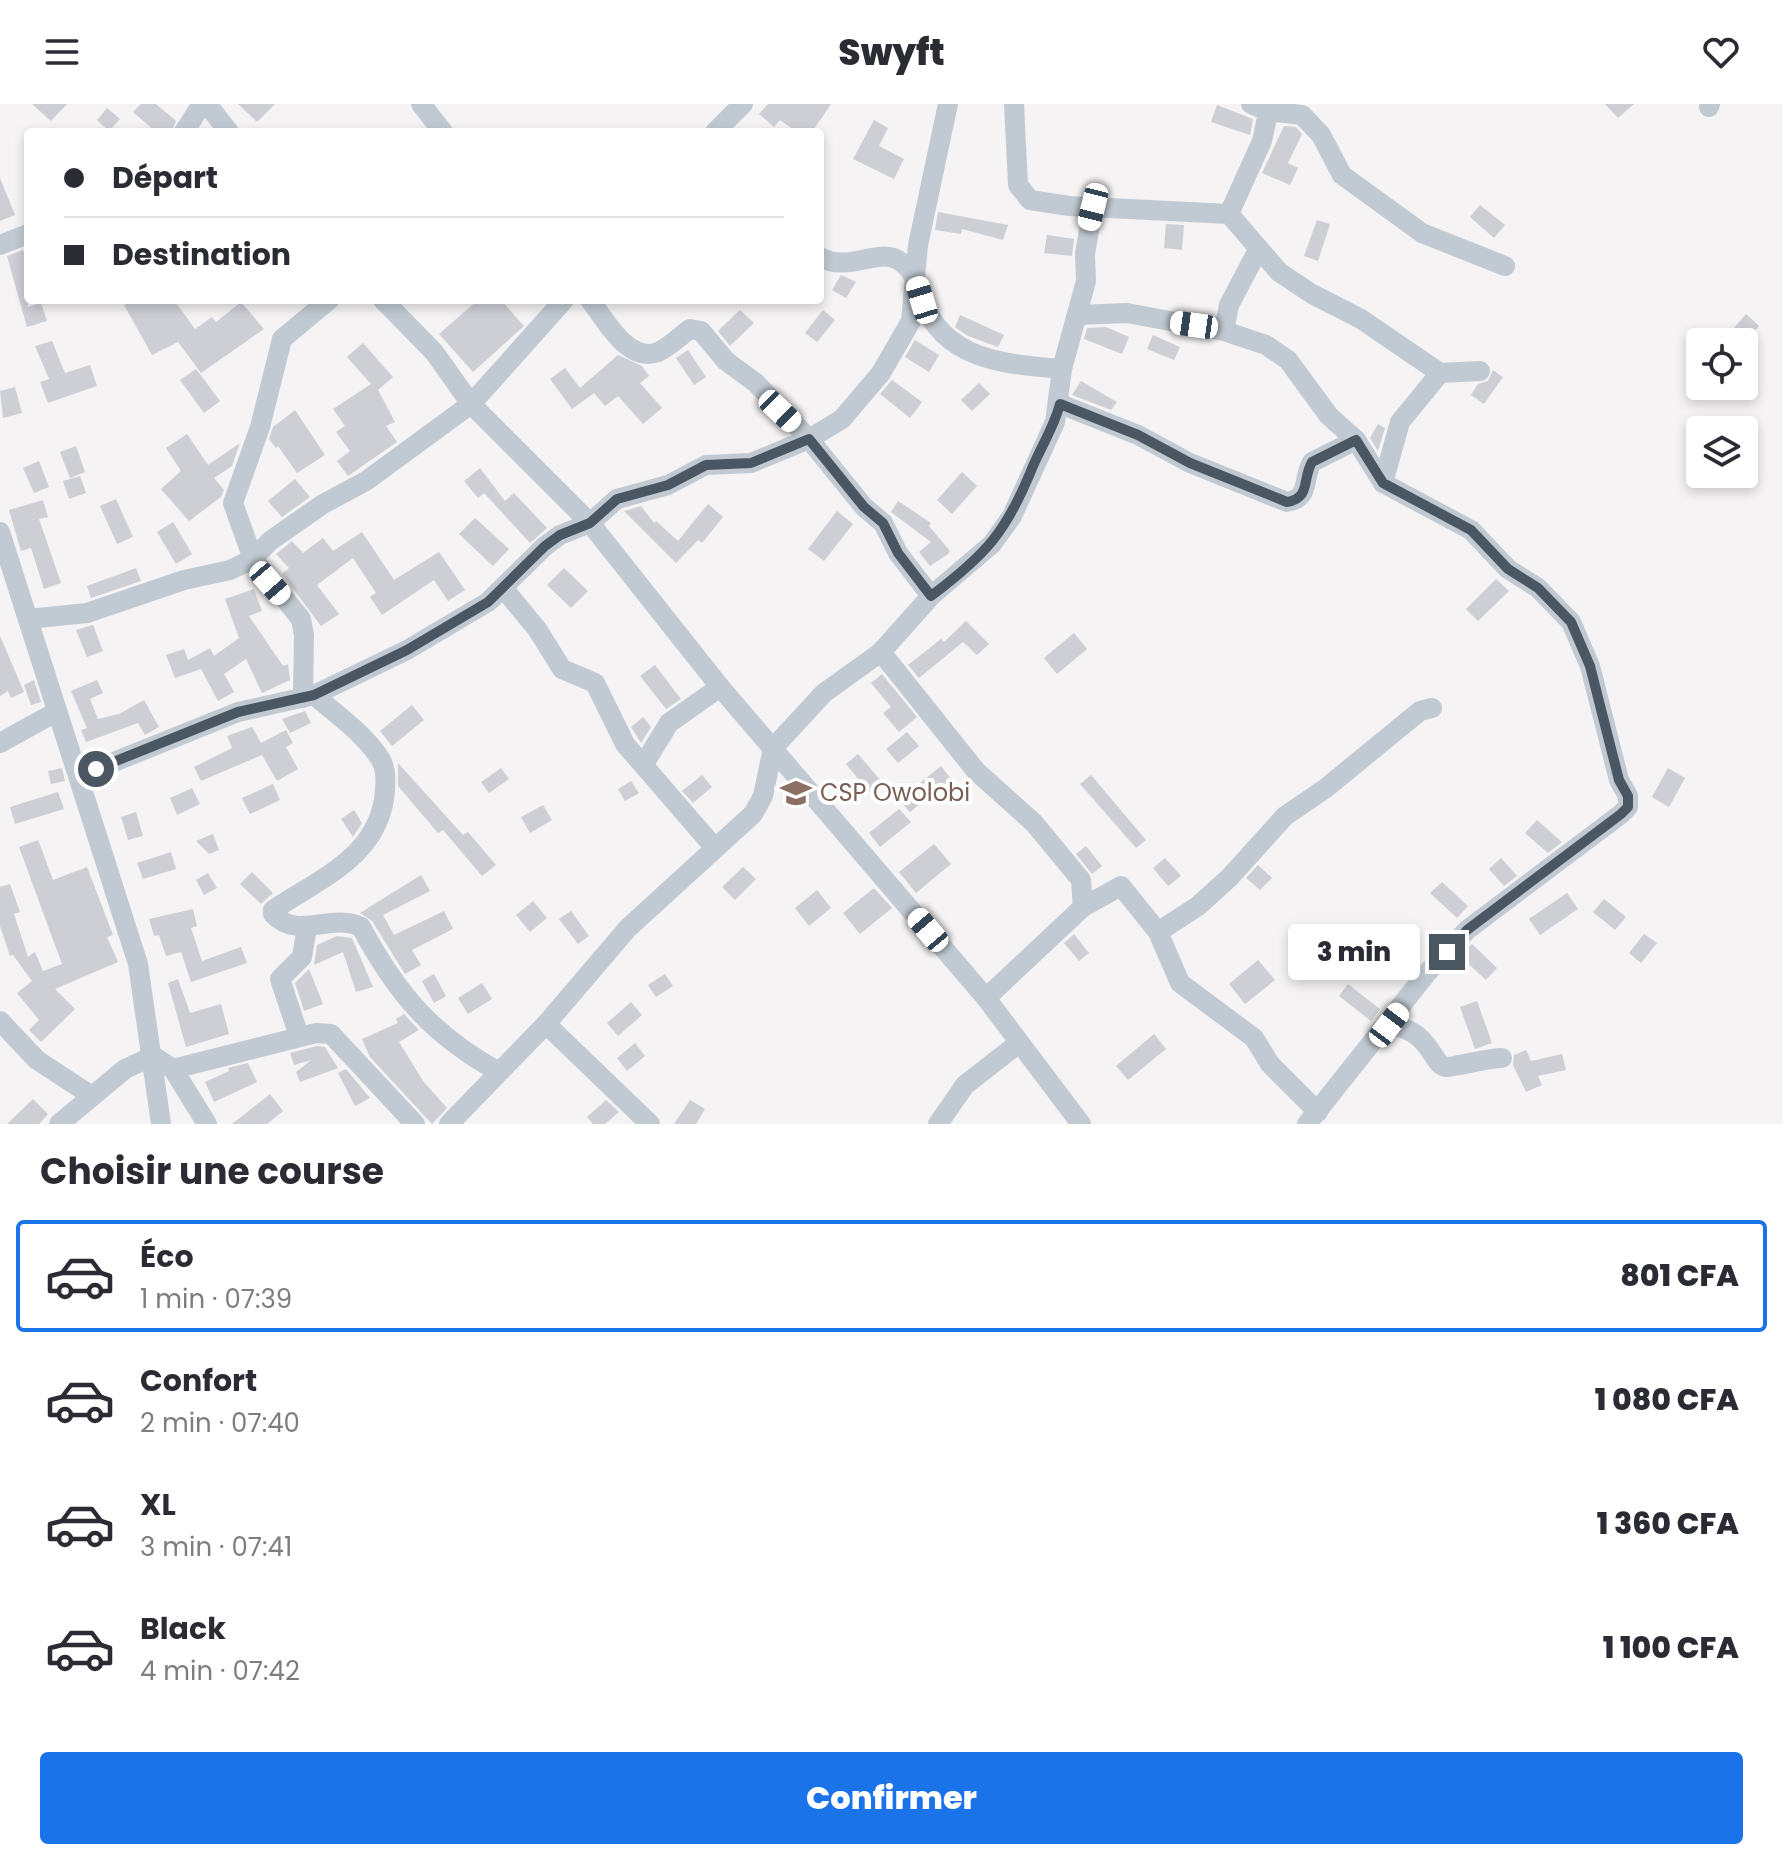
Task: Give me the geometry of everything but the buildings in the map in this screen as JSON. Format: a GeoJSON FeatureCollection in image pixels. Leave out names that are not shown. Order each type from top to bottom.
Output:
{"type":"FeatureCollection","features":[{"type":"Feature","properties":{"kind":"street"},"geometry":{"type":"LineString","coordinates":[[187,128],[204,104],[225,128]]}},
{"type":"Feature","properties":{"kind":"street"},"geometry":{"type":"LineString","coordinates":[[421,104],[440,128]]}},
{"type":"Feature","properties":{"kind":"street"},"geometry":{"type":"LineString","coordinates":[[719,128],[743,104]]}},
{"type":"Feature","properties":{"kind":"street"},"geometry":{"type":"LineString","coordinates":[[79,776],[238,712],[309,696],[407,650],[504,589],[560,535],[590,523],[617,499],[629,493],[668,485],[706,465],[751,463],[809,439],[842,419],[881,373],[911,321],[914,274],[948,104]]}},
{"type":"Feature","properties":{"kind":"street"},"geometry":{"type":"LineString","coordinates":[[1014,104],[1018,185],[1022,194],[1043,204],[1229,214],[1279,272],[1301,287],[1361,319],[1440,373],[1480,371]]}},
{"type":"Feature","properties":{"kind":"street"},"geometry":{"type":"LineString","coordinates":[[1229,214],[1262,141],[1263,106],[1302,115],[1321,135],[1342,175],[1422,233],[1505,266]]}},
{"type":"Feature","properties":{"kind":"street"},"geometry":{"type":"LineString","coordinates":[[449,1124],[546,1024],[628,928],[753,814],[763,796],[773,748],[824,693],[881,652],[931,596],[992,544],[1012,516],[1055,422],[1060,404],[1062,369],[1086,281],[1085,254],[1093,207]]}},
{"type":"Feature","properties":{"kind":"street"},"geometry":{"type":"LineString","coordinates":[[0,245],[24,236]]}},
{"type":"Feature","properties":{"kind":"street"},"geometry":{"type":"LineString","coordinates":[[1224,331],[1229,305],[1258,250]]}},
{"type":"Feature","properties":{"kind":"street"},"geometry":{"type":"LineString","coordinates":[[824,258],[840,264],[892,258],[914,274],[933,324],[953,345],[987,360],[1062,369]]}},
{"type":"Feature","properties":{"kind":"street"},"geometry":{"type":"LineString","coordinates":[[324,304],[288,330],[278,346],[260,427],[233,503],[253,559],[301,619],[309,696],[366,741],[382,761],[386,779],[384,805],[362,851],[273,910],[274,917],[285,923],[307,927],[346,924],[361,927],[380,962],[412,1006],[459,1050],[499,1072]]}},
{"type":"Feature","properties":{"kind":"street"},"geometry":{"type":"LineString","coordinates":[[387,304],[434,352],[471,404],[590,523],[720,687],[986,998],[1081,1124]]}},
{"type":"Feature","properties":{"kind":"street"},"geometry":{"type":"LineString","coordinates":[[28,619],[87,613],[184,580],[230,570],[253,559],[270,541],[323,504],[366,481],[471,404],[560,304]]}},
{"type":"Feature","properties":{"kind":"street"},"geometry":{"type":"LineString","coordinates":[[593,304],[618,338],[637,351],[660,351],[690,329],[701,331],[726,361],[756,383],[809,439],[864,507],[883,523],[898,553],[931,596]]}},
{"type":"Feature","properties":{"kind":"street"},"geometry":{"type":"LineString","coordinates":[[986,998],[1083,907],[1121,886],[1158,932],[1180,983],[1254,1038],[1270,1064],[1313,1118],[1427,973],[1467,930],[1548,873],[1628,807],[1590,666],[1571,622],[1538,588],[1508,569],[1471,530],[1383,483],[1356,440],[1329,416],[1288,360],[1266,345],[1224,331],[1127,313],[1077,315]]}},
{"type":"Feature","properties":{"kind":"street"},"geometry":{"type":"LineString","coordinates":[[1383,483],[1400,422],[1440,373]]}},
{"type":"Feature","properties":{"kind":"street"},"geometry":{"type":"LineString","coordinates":[[1060,404],[1138,435],[1190,463],[1287,502],[1297,501],[1305,493],[1312,462],[1356,440]]}},
{"type":"Feature","properties":{"kind":"street"},"geometry":{"type":"LineString","coordinates":[[0,532],[138,964],[161,1124]]}},
{"type":"Feature","properties":{"kind":"street"},"geometry":{"type":"LineString","coordinates":[[504,589],[537,629],[562,669],[595,683],[625,744],[714,847]]}},
{"type":"Feature","properties":{"kind":"street"},"geometry":{"type":"LineString","coordinates":[[881,652],[976,771],[1034,823],[1081,880],[1083,907]]}},
{"type":"Feature","properties":{"kind":"street"},"geometry":{"type":"LineString","coordinates":[[644,764],[669,723],[720,687]]}},
{"type":"Feature","properties":{"kind":"street"},"geometry":{"type":"LineString","coordinates":[[1158,932],[1198,906],[1230,877],[1285,816],[1326,788],[1420,711],[1432,708]]}},
{"type":"Feature","properties":{"kind":"street"},"geometry":{"type":"LineString","coordinates":[[0,743],[56,712]]}},
{"type":"Feature","properties":{"kind":"street"},"geometry":{"type":"LineString","coordinates":[[299,1036],[280,979],[302,957],[307,927]]}},
{"type":"Feature","properties":{"kind":"street"},"geometry":{"type":"LineString","coordinates":[[0,1021],[37,1060],[92,1096]]}},
{"type":"Feature","properties":{"kind":"street"},"geometry":{"type":"LineString","coordinates":[[546,1024],[650,1124]]}},
{"type":"Feature","properties":{"kind":"street"},"geometry":{"type":"LineString","coordinates":[[1389,1025],[1419,1033],[1441,1066],[1448,1068],[1484,1058],[1502,1058]]}},
{"type":"Feature","properties":{"kind":"street"},"geometry":{"type":"LineString","coordinates":[[173,1069],[299,1036],[331,1034],[415,1124]]}},
{"type":"Feature","properties":{"kind":"street"},"geometry":{"type":"LineString","coordinates":[[938,1124],[965,1085],[1019,1043]]}},
{"type":"Feature","properties":{"kind":"street"},"geometry":{"type":"LineString","coordinates":[[153,1056],[173,1069],[207,1124]]}},
{"type":"Feature","properties":{"kind":"street"},"geometry":{"type":"LineString","coordinates":[[59,1124],[125,1069],[153,1056]]}},
{"type":"Feature","properties":{"kind":"place","name":"CSP Owolobi"},"geometry":{"type":"Point","coordinates":[796,793]}},
{"type":"Feature","properties":{"kind":"route"},"geometry":{"type":"LineString","coordinates":[[96,769],[238,712],[314,695],[407,650],[488,602],[545,546],[560,535],[590,523],[617,499],[629,493],[668,485],[706,465],[751,463],[809,439],[864,507],[883,523],[898,553],[931,596],[992,544],[1012,516],[1025,493],[1033,465],[1055,422],[1060,404],[1138,435],[1190,463],[1287,502],[1297,501],[1305,493],[1308,467],[1312,462],[1356,440],[1367,463],[1383,483],[1471,530],[1486,542],[1508,569],[1538,588],[1571,622],[1590,666],[1619,780],[1628,796],[1628,807],[1621,814],[1548,873],[1467,930],[1447,952]]}}]}
